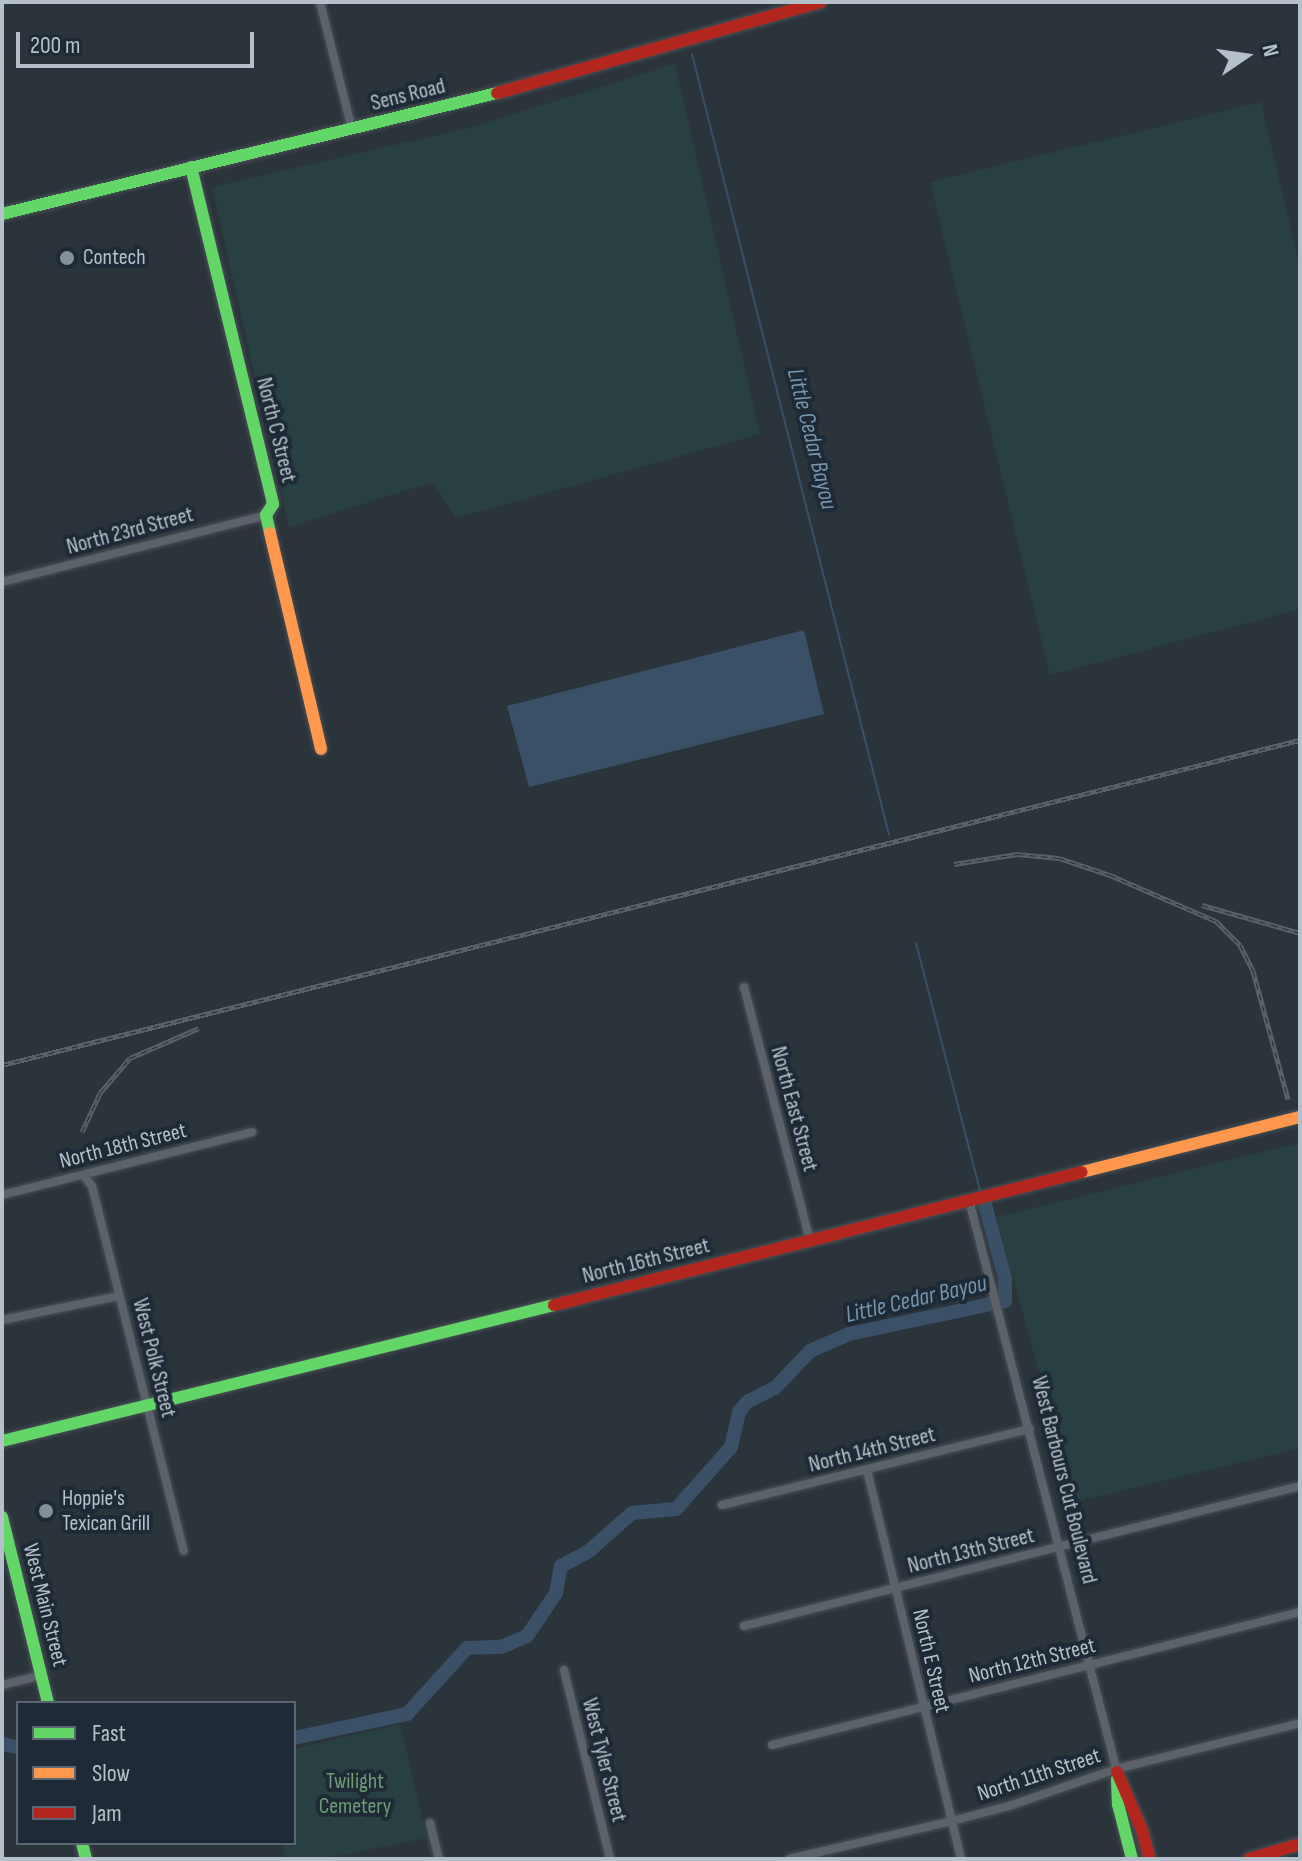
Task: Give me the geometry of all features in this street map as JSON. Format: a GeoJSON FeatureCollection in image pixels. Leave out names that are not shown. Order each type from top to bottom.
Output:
{"type":"FeatureCollection","features":[{"type":"Feature","properties":{"kind":"street"},"geometry":{"type":"LineString","coordinates":[[320,2],[352,129]]}},
{"type":"Feature","properties":{"kind":"street","name":"Sens Road"},"geometry":{"type":"LineString","coordinates":[[2,214],[523,87],[732,24],[820,2]]}},
{"type":"Feature","properties":{"kind":"street","name":"North C Street"},"geometry":{"type":"LineString","coordinates":[[191,167],[272,502],[266,515],[321,749]]}},
{"type":"Feature","properties":{"kind":"street","name":"North 23rd Street"},"geometry":{"type":"LineString","coordinates":[[2,582],[266,515]]}},
{"type":"Feature","properties":{"kind":"street","name":"North East Street"},"geometry":{"type":"LineString","coordinates":[[744,987],[810,1240]]}},
{"type":"Feature","properties":{"kind":"street","name":"North 16th Street"},"geometry":{"type":"LineString","coordinates":[[2,1441],[148,1408],[1300,1117]]}},
{"type":"Feature","properties":{"kind":"street","name":"North 18th Street"},"geometry":{"type":"LineString","coordinates":[[2,1195],[252,1132]]}},
{"type":"Feature","properties":{"kind":"street","name":"West Polk Street"},"geometry":{"type":"LineString","coordinates":[[83,1175],[92,1186],[184,1551]]}},
{"type":"Feature","properties":{"kind":"street","name":"West Barbours Cut Boulevard"},"geometry":{"type":"LineString","coordinates":[[969,1200],[1091,1665],[1116,1770],[1118,1804],[1132,1859]]}},
{"type":"Feature","properties":{"kind":"street"},"geometry":{"type":"LineString","coordinates":[[2,1320],[119,1296]]}},
{"type":"Feature","properties":{"kind":"street","name":"North 14th Street"},"geometry":{"type":"LineString","coordinates":[[722,1505],[1030,1429]]}},
{"type":"Feature","properties":{"kind":"street","name":"North E Street"},"geometry":{"type":"LineString","coordinates":[[867,1470],[961,1859]]}},
{"type":"Feature","properties":{"kind":"street","name":"North 13th Street"},"geometry":{"type":"LineString","coordinates":[[744,1626],[1300,1486]]}},
{"type":"Feature","properties":{"kind":"street","name":"West Main Street"},"geometry":{"type":"LineString","coordinates":[[2,1517],[48,1701]]}},
{"type":"Feature","properties":{"kind":"street","name":"North 12th Street"},"geometry":{"type":"LineString","coordinates":[[772,1745],[1300,1612]]}},
{"type":"Feature","properties":{"kind":"street","name":"West Tyler Street"},"geometry":{"type":"LineString","coordinates":[[564,1670],[610,1859]]}},
{"type":"Feature","properties":{"kind":"street"},"geometry":{"type":"LineString","coordinates":[[2,1685],[42,1675]]}},
{"type":"Feature","properties":{"kind":"street","name":"North 11th Street"},"geometry":{"type":"LineString","coordinates":[[789,1859],[952,1821],[1012,1805],[1116,1770],[1300,1723]]}},
{"type":"Feature","properties":{"kind":"street","name":"West Barbours Cut Boulevard"},"geometry":{"type":"LineString","coordinates":[[1116,1770],[1142,1830],[1150,1859]]}},
{"type":"Feature","properties":{"kind":"street"},"geometry":{"type":"LineString","coordinates":[[430,1823],[439,1859]]}},
{"type":"Feature","properties":{"kind":"street"},"geometry":{"type":"LineString","coordinates":[[1249,1859],[1300,1844]]}},
{"type":"Feature","properties":{"kind":"green space"},"geometry":{"type":"Polygon","coordinates":[[[675,64],[760,434],[456,518],[433,482],[289,527],[212,187],[468,128],[675,64]]]}},
{"type":"Feature","properties":{"kind":"green space"},"geometry":{"type":"Polygon","coordinates":[[[1261,102],[1300,267],[1300,609],[1050,675],[930,182],[1261,102]]]}},
{"type":"Feature","properties":{"kind":"green space"},"geometry":{"type":"Polygon","coordinates":[[[1300,1143],[1300,1448],[1075,1502],[996,1217],[1300,1143]]]}},
{"type":"Feature","properties":{"kind":"green space","name":"Twilight Cemetery"},"geometry":{"type":"Polygon","coordinates":[[[400,1724],[427,1838],[322,1859],[286,1859],[282,1845],[296,1845],[296,1749],[400,1724]]]}},
{"type":"Feature","properties":{"kind":"water"},"geometry":{"type":"Polygon","coordinates":[[[804,630],[824,714],[529,787],[507,706],[804,630]]]}},
{"type":"Feature","properties":{"kind":"waterway","name":"Little Cedar Bayou"},"geometry":{"type":"LineString","coordinates":[[692,54],[889,835]]}},
{"type":"Feature","properties":{"kind":"waterway","name":"Little Cedar Bayou"},"geometry":{"type":"LineString","coordinates":[[916,943],[980,1190]]}},
{"type":"Feature","properties":{"kind":"waterway","name":"Little Cedar Bayou"},"geometry":{"type":"LineString","coordinates":[[296,1738],[407,1714],[467,1648],[501,1647],[527,1636],[556,1593],[561,1566],[589,1551],[632,1513],[676,1509],[731,1447],[739,1412],[747,1402],[775,1388],[810,1351],[849,1334],[1005,1301],[1005,1278],[985,1205]]}},
{"type":"Feature","properties":{"kind":"waterway","name":"Little Cedar Bayou"},"geometry":{"type":"LineString","coordinates":[[2,1744],[16,1747]]}},
{"type":"Feature","properties":{"kind":"railway"},"geometry":{"type":"LineString","coordinates":[[2,1065],[1300,740]]}},
{"type":"Feature","properties":{"kind":"railway"},"geometry":{"type":"LineString","coordinates":[[954,864],[1017,854],[1059,858],[1110,875],[1216,921],[1240,945],[1253,971],[1288,1099]]}},
{"type":"Feature","properties":{"kind":"railway"},"geometry":{"type":"LineString","coordinates":[[1202,905],[1300,933]]}},
{"type":"Feature","properties":{"kind":"railway"},"geometry":{"type":"LineString","coordinates":[[82,1132],[100,1093],[130,1058],[199,1028]]}},
{"type":"Feature","properties":{"kind":"traffic: fast"},"geometry":{"type":"LineString","coordinates":[[2,214],[497,93]]}},
{"type":"Feature","properties":{"kind":"traffic: fast"},"geometry":{"type":"LineString","coordinates":[[191,167],[273,504],[266,515],[270,533]]}},
{"type":"Feature","properties":{"kind":"traffic: fast"},"geometry":{"type":"LineString","coordinates":[[2,1441],[554,1305]]}},
{"type":"Feature","properties":{"kind":"traffic: fast"},"geometry":{"type":"LineString","coordinates":[[2,1517],[48,1701]]}},
{"type":"Feature","properties":{"kind":"traffic: fast"},"geometry":{"type":"LineString","coordinates":[[1117,1779],[1118,1804],[1132,1859]]}},
{"type":"Feature","properties":{"kind":"traffic: fast"},"geometry":{"type":"LineString","coordinates":[[82,1845],[86,1859]]}},
{"type":"Feature","properties":{"kind":"traffic: slow"},"geometry":{"type":"LineString","coordinates":[[270,533],[321,749]]}},
{"type":"Feature","properties":{"kind":"traffic: slow"},"geometry":{"type":"LineString","coordinates":[[1082,1172],[1300,1117]]}},
{"type":"Feature","properties":{"kind":"traffic: jam"},"geometry":{"type":"LineString","coordinates":[[497,93],[820,2]]}},
{"type":"Feature","properties":{"kind":"traffic: jam"},"geometry":{"type":"LineString","coordinates":[[554,1305],[1082,1172]]}},
{"type":"Feature","properties":{"kind":"traffic: jam"},"geometry":{"type":"LineString","coordinates":[[1117,1772],[1142,1830],[1150,1859]]}},
{"type":"Feature","properties":{"kind":"traffic: jam"},"geometry":{"type":"LineString","coordinates":[[1249,1859],[1300,1844]]}},
{"type":"Feature","properties":{"kind":"place","name":"Contech"},"geometry":{"type":"Point","coordinates":[67,258]}},
{"type":"Feature","properties":{"kind":"place","name":"Hoppie's Texican Grill"},"geometry":{"type":"Point","coordinates":[46,1511]}}]}
